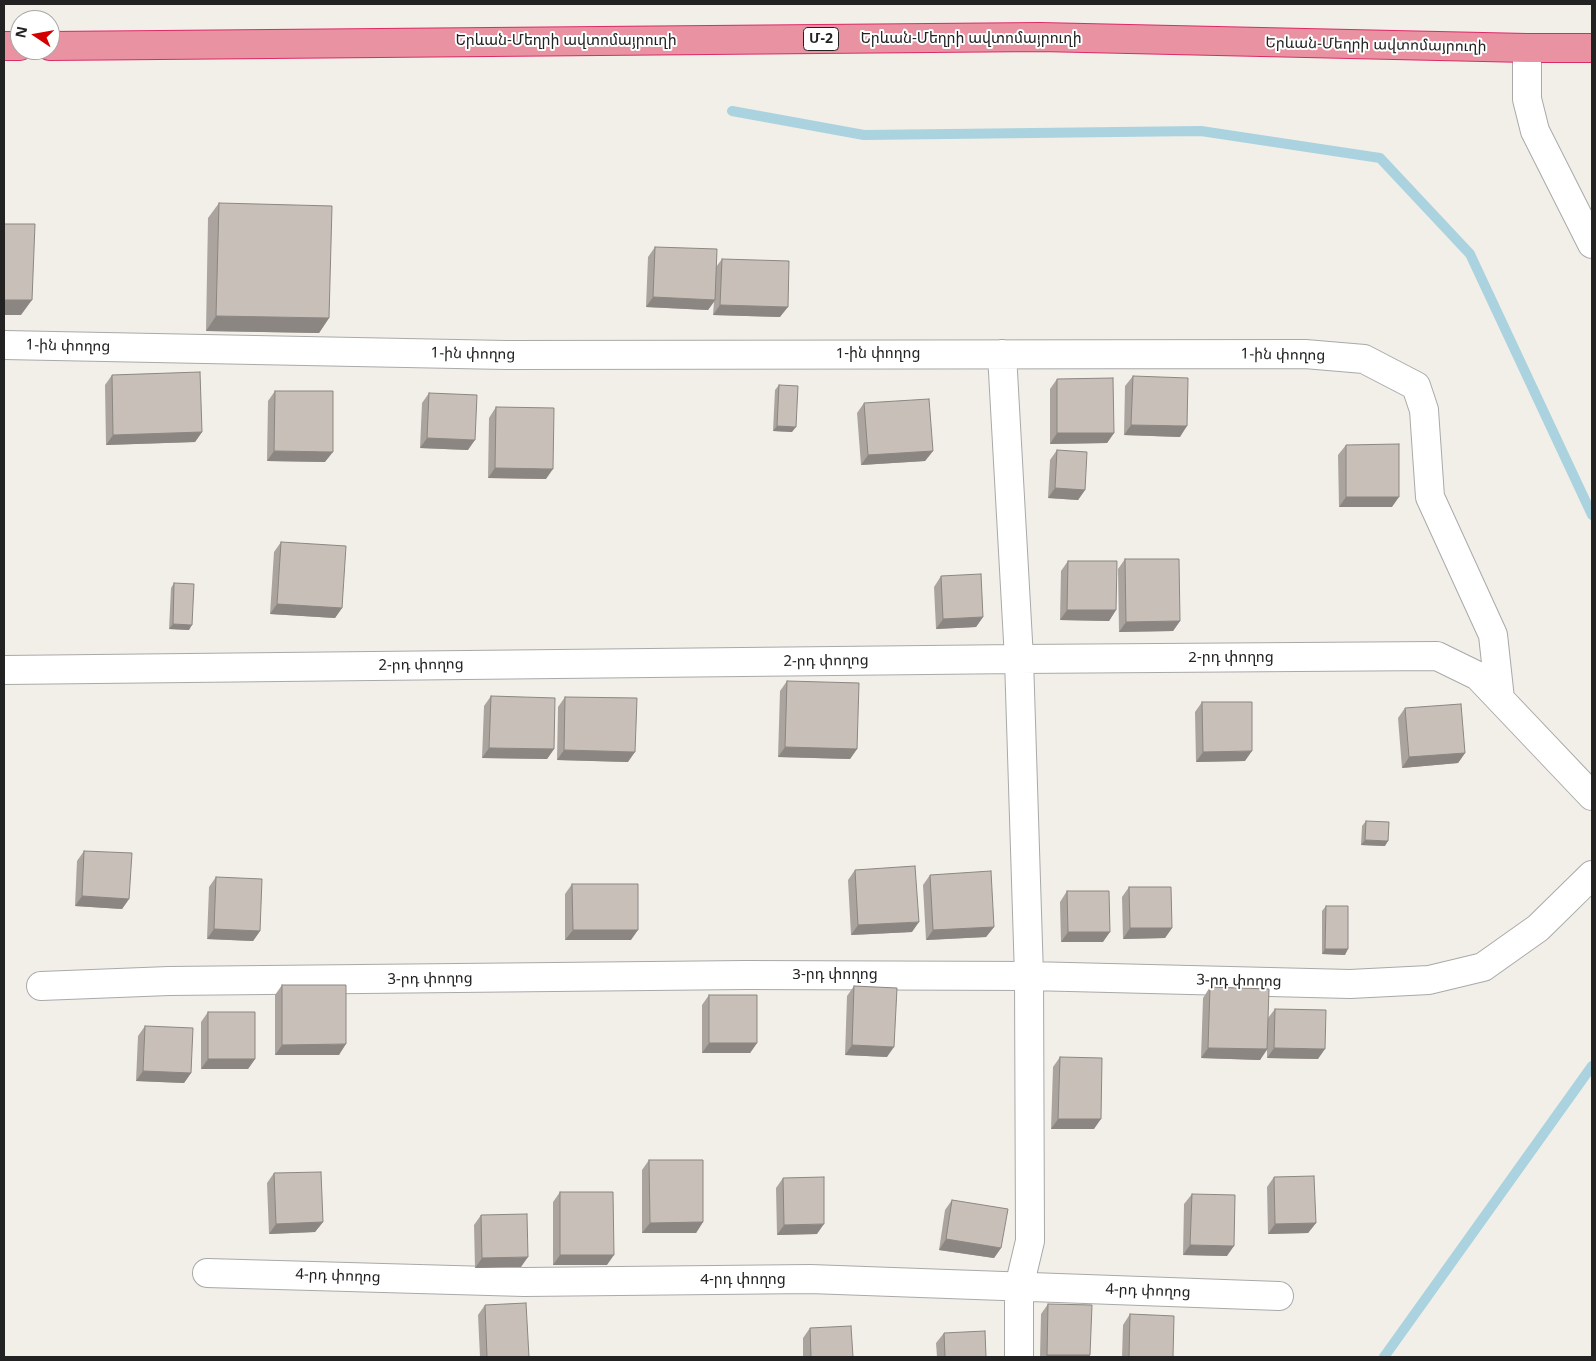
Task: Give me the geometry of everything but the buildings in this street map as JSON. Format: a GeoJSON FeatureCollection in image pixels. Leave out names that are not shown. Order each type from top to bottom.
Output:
{"type":"FeatureCollection","features":[{"type":"Feature","properties":{"kind":"highway","name":"Երևան-Մեղրի ավտոմայրուղի"},"geometry":{"type":"LineString","coordinates":[[60,46],[1040,37],[1592,48]]}},
{"type":"Feature","properties":{"kind":"street"},"geometry":{"type":"LineString","coordinates":[[1527,48],[1526,99],[1535,131],[1592,244]]}},
{"type":"Feature","properties":{"kind":"street","name":"1-ին փողոց"},"geometry":{"type":"LineString","coordinates":[[4,345],[506,355],[1305,354],[1364,359],[1416,386],[1424,410],[1430,497],[1493,635],[1500,699]]}},
{"type":"Feature","properties":{"kind":"street"},"geometry":{"type":"LineString","coordinates":[[1002,354],[1019,659],[1029,976],[1030,1242],[1019,1287],[1019,1357]]}},
{"type":"Feature","properties":{"kind":"street","name":"2-րդ փողոց"},"geometry":{"type":"LineString","coordinates":[[4,670],[1437,656],[1478,676],[1592,796]]}},
{"type":"Feature","properties":{"kind":"street","name":"3-րդ փողոց"},"geometry":{"type":"LineString","coordinates":[[41,986],[169,982],[726,975],[1029,976],[1350,984],[1429,980],[1483,967],[1538,928],[1592,875]]}},
{"type":"Feature","properties":{"kind":"street","name":"4-րդ փողոց"},"geometry":{"type":"LineString","coordinates":[[207,1272],[524,1282],[810,1280],[1278,1296]]}},
{"type":"Feature","properties":{"kind":"waterway"},"geometry":{"type":"LineString","coordinates":[[732,111],[864,135],[1201,131],[1380,158],[1470,254],[1592,515]]}},
{"type":"Feature","properties":{"kind":"waterway"},"geometry":{"type":"LineString","coordinates":[[1384,1357],[1592,1066]]}}]}
